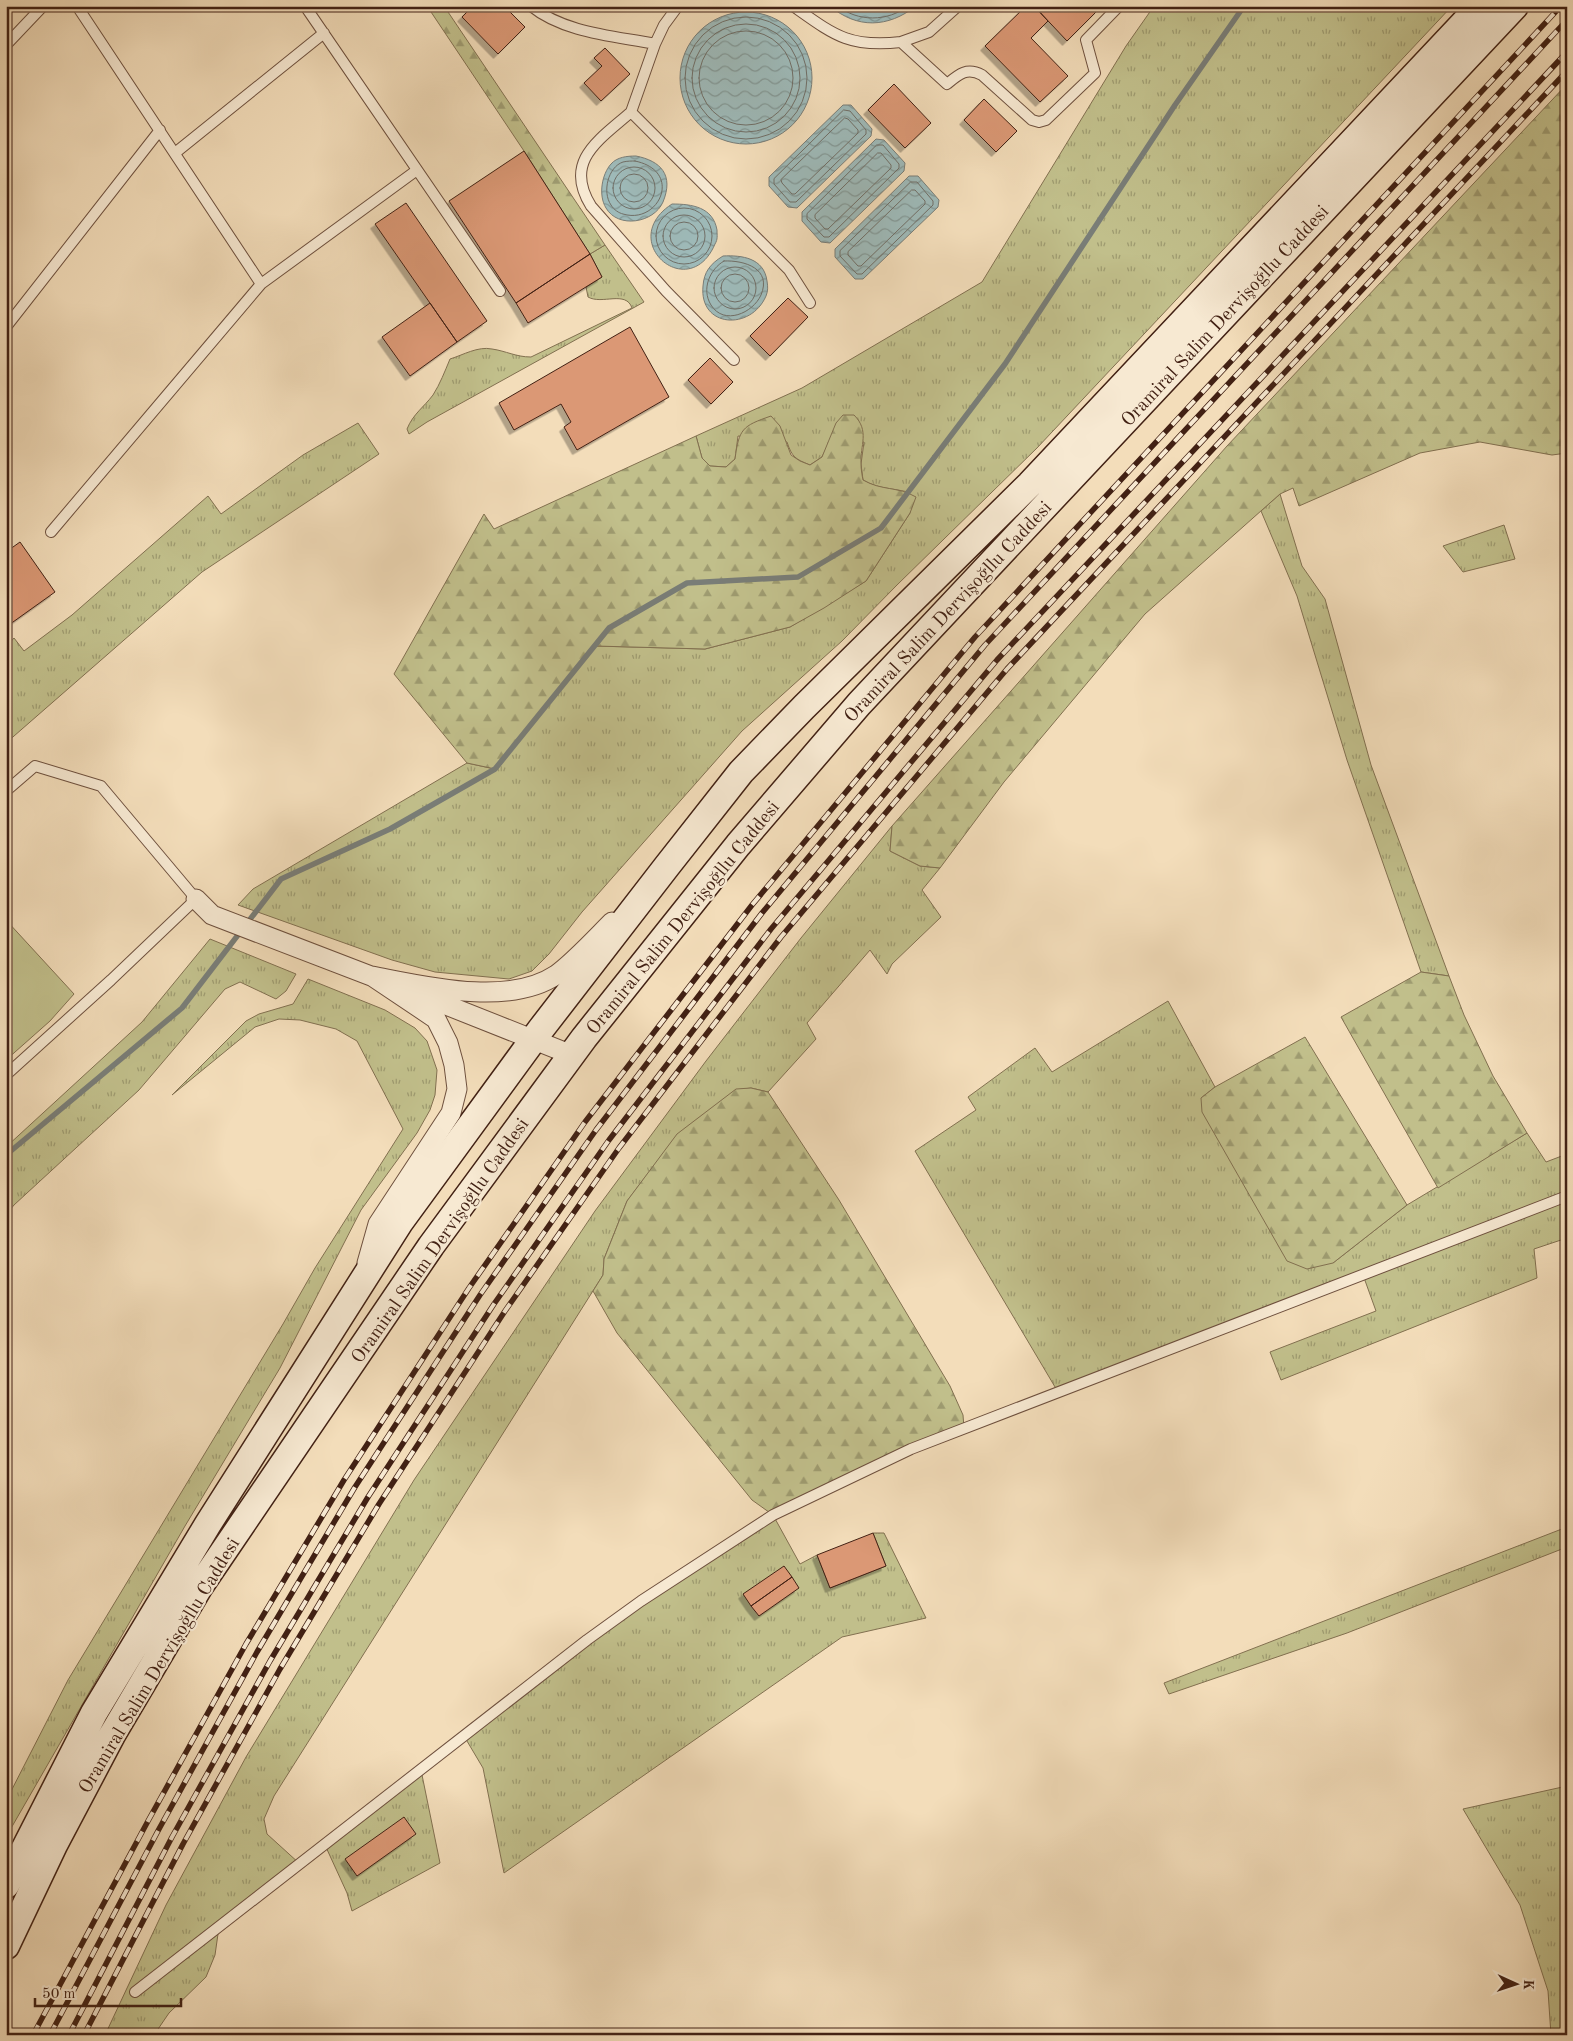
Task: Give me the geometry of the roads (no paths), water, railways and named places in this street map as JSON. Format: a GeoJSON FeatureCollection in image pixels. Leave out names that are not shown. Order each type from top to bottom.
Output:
{"type":"FeatureCollection","features":[{"type":"Feature","properties":{"kind":"main road","name":"Oramiral Salim Dervişoğllu Caddesi"},"geometry":{"type":"LineString","coordinates":[[6,1885],[94,1713],[208,1524],[400,1222],[534,1039],[653,884],[741,772],[811,700],[1030,484],[1480,6]]}},
{"type":"Feature","properties":{"kind":"main road","name":"Oramiral Salim Dervişoğllu Caddesi"},"geometry":{"type":"LineString","coordinates":[[6,1946],[54,1845],[112,1735],[200,1586],[431,1246],[572,1055],[738,845],[859,704],[1515,6]]}},
{"type":"Feature","properties":{"kind":"street"},"geometry":{"type":"LineString","coordinates":[[372,976],[434,988],[462,991],[515,989],[537,984],[556,974],[653,884]]}},
{"type":"Feature","properties":{"kind":"street"},"geometry":{"type":"LineString","coordinates":[[196,899],[212,915],[572,1055]]}},
{"type":"Feature","properties":{"kind":"street"},"geometry":{"type":"LineString","coordinates":[[362,1282],[378,1224],[451,1113],[457,1089],[454,1065],[448,1043],[436,1019],[372,976]]}},
{"type":"Feature","properties":{"kind":"lane"},"geometry":{"type":"LineString","coordinates":[[6,45],[43,6]]}},
{"type":"Feature","properties":{"kind":"lane"},"geometry":{"type":"LineString","coordinates":[[77,6],[261,284]]}},
{"type":"Feature","properties":{"kind":"lane"},"geometry":{"type":"LineString","coordinates":[[306,6],[500,291]]}},
{"type":"Feature","properties":{"kind":"lane"},"geometry":{"type":"LineString","coordinates":[[531,6],[548,16],[578,28],[655,44]]}},
{"type":"Feature","properties":{"kind":"lane"},"geometry":{"type":"LineString","coordinates":[[678,6],[664,24],[655,44],[631,112],[587,153],[581,176],[582,191],[592,206],[666,291],[734,360]]}},
{"type":"Feature","properties":{"kind":"lane"},"geometry":{"type":"LineString","coordinates":[[793,6],[834,33],[846,39],[867,43],[901,42],[930,32],[958,6]]}},
{"type":"Feature","properties":{"kind":"lane"},"geometry":{"type":"LineString","coordinates":[[901,42],[947,84],[966,70],[974,71],[982,75],[1032,120],[1039,122],[1046,120],[1095,73],[1086,40],[1119,6]]}},
{"type":"Feature","properties":{"kind":"lane"},"geometry":{"type":"LineString","coordinates":[[175,153],[324,33]]}},
{"type":"Feature","properties":{"kind":"lane"},"geometry":{"type":"LineString","coordinates":[[631,112],[789,270],[810,303]]}},
{"type":"Feature","properties":{"kind":"lane"},"geometry":{"type":"LineString","coordinates":[[6,327],[160,130]]}},
{"type":"Feature","properties":{"kind":"lane"},"geometry":{"type":"LineString","coordinates":[[51,532],[261,284],[417,170]]}},
{"type":"Feature","properties":{"kind":"lane"},"geometry":{"type":"LineString","coordinates":[[6,790],[35,766],[100,786],[196,899],[111,980],[6,1075]]}},
{"type":"Feature","properties":{"kind":"lane"},"geometry":{"type":"LineString","coordinates":[[135,1992],[587,1640],[641,1601],[772,1515],[911,1449],[1567,1196]]}},
{"type":"Feature","properties":{"kind":"water"},"geometry":{"type":"Polygon","coordinates":[[[830,6],[916,6],[895,19],[873,23],[851,19],[840,14],[830,6]]]}},
{"type":"Feature","properties":{"kind":"water"},"geometry":{"type":"Polygon","coordinates":[[[746,12],[771,17],[782,23],[792,32],[801,42],[807,53],[812,78],[807,103],[801,114],[792,124],[782,133],[771,139],[746,144],[721,139],[710,133],[700,124],[691,114],[685,103],[680,78],[685,53],[691,42],[700,32],[710,23],[721,17],[746,12]]]}},
{"type":"Feature","properties":{"kind":"water"},"geometry":{"type":"Polygon","coordinates":[[[843,105],[851,105],[872,129],[871,136],[797,208],[788,207],[769,186],[769,177],[843,105]]]}},
{"type":"Feature","properties":{"kind":"water"},"geometry":{"type":"Polygon","coordinates":[[[876,139],[884,140],[905,163],[904,171],[830,243],[821,242],[802,221],[802,212],[876,139]]]}},
{"type":"Feature","properties":{"kind":"water"},"geometry":{"type":"Polygon","coordinates":[[[636,156],[645,158],[663,171],[667,184],[666,192],[663,202],[652,215],[636,221],[627,221],[612,215],[606,208],[602,197],[602,185],[605,173],[613,162],[622,157],[636,156]]]}},
{"type":"Feature","properties":{"kind":"water"},"geometry":{"type":"Polygon","coordinates":[[[909,176],[918,176],[939,200],[938,207],[863,279],[855,279],[835,257],[835,249],[909,176]]]}},
{"type":"Feature","properties":{"kind":"water"},"geometry":{"type":"Polygon","coordinates":[[[672,204],[700,208],[711,216],[715,222],[717,230],[716,242],[703,261],[689,269],[675,268],[662,261],[654,249],[651,234],[656,219],[672,204]]]}},
{"type":"Feature","properties":{"kind":"water"},"geometry":{"type":"Polygon","coordinates":[[[723,256],[744,257],[757,263],[762,267],[767,281],[767,294],[759,307],[749,315],[738,319],[727,320],[717,317],[709,310],[704,300],[703,286],[706,272],[711,265],[723,256]]]}},
{"type":"Feature","properties":{"kind":"waterway"},"geometry":{"type":"LineString","coordinates":[[6,1155],[182,1008],[281,879],[390,829],[495,769],[609,628],[687,583],[798,577],[881,528],[1005,364],[1175,105],[1244,6]]}},
{"type":"Feature","properties":{"kind":"railway"},"geometry":{"type":"LineString","coordinates":[[33,2035],[246,1644],[344,1480],[469,1288],[585,1122],[752,905],[975,637],[1561,6]]}},
{"type":"Feature","properties":{"kind":"railway"},"geometry":{"type":"LineString","coordinates":[[50,2035],[159,1829],[257,1652],[355,1487],[480,1295],[596,1130],[762,913],[985,645],[1567,20]]}},
{"type":"Feature","properties":{"kind":"railway"},"geometry":{"type":"LineString","coordinates":[[69,2035],[172,1837],[270,1661],[368,1497],[494,1304],[609,1140],[771,929],[997,660],[1567,52]]}},
{"type":"Feature","properties":{"kind":"railway"},"geometry":{"type":"LineString","coordinates":[[84,2035],[183,1844],[280,1669],[379,1504],[505,1311],[619,1148],[781,937],[1007,669],[1567,71]]}}]}
